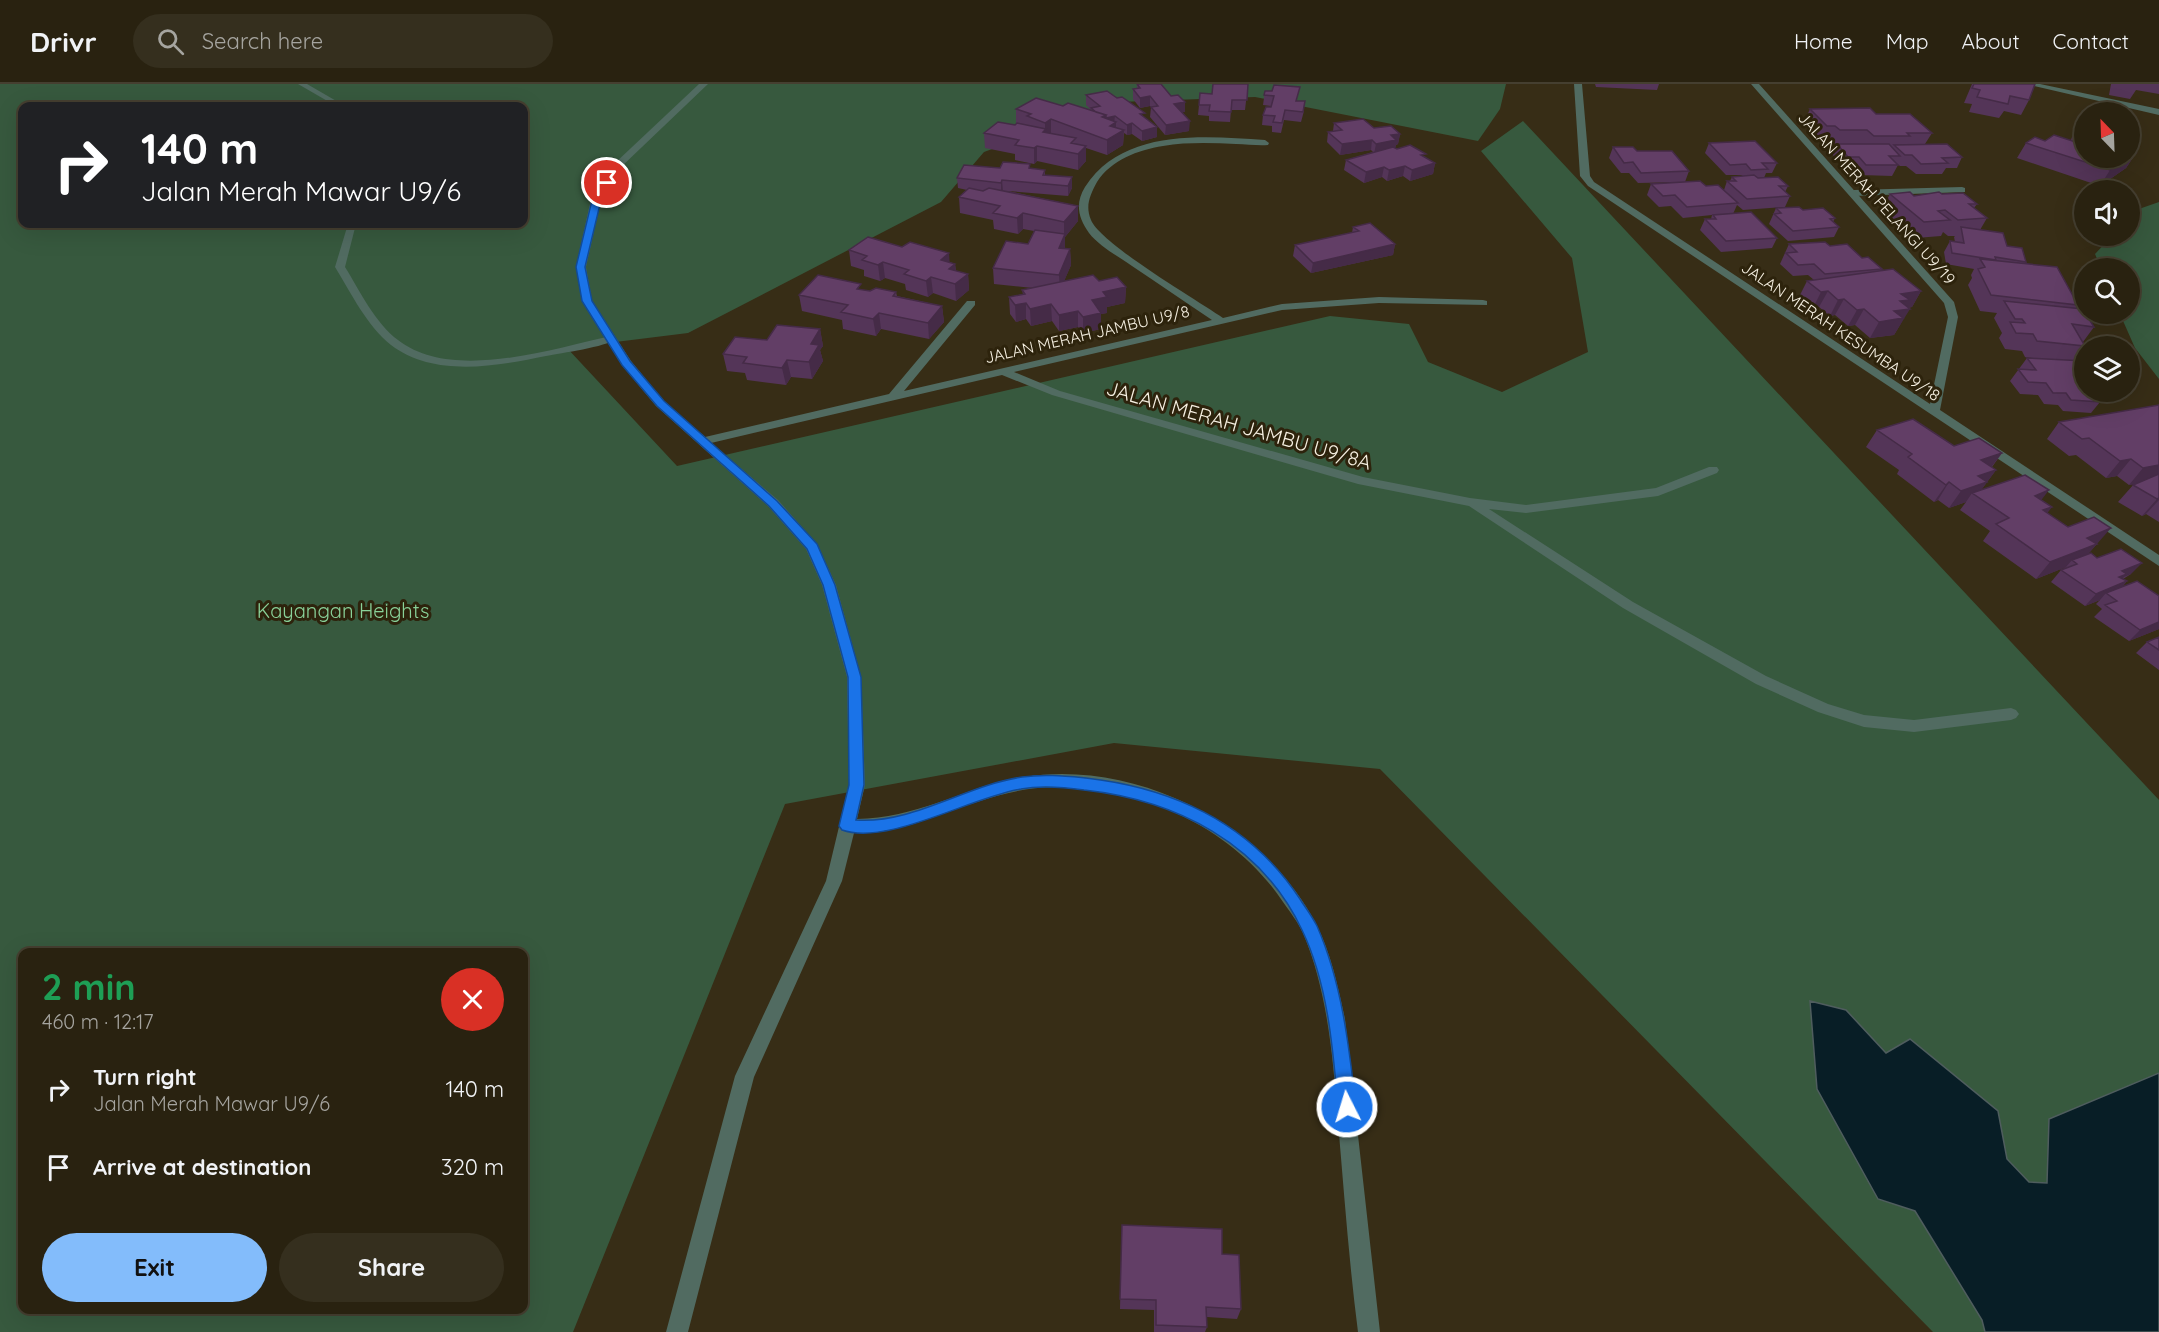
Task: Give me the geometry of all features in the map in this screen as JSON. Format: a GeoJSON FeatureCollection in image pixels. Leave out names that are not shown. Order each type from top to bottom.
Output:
{"type":"FeatureCollection","features":[{"type":"Feature","properties":{"kind":"street"},"geometry":{"type":"LineString","coordinates":[[677,1332],[745,1076],[834,881],[857,785],[854,677],[829,585],[812,547],[773,503],[660,404],[626,363],[587,301],[580,267],[596,200],[617,166],[704,84]]}},
{"type":"Feature","properties":{"kind":"street","name":"JALAN MERAH KESUMBA U9/18"},"geometry":{"type":"LineString","coordinates":[[1578,84],[1585,176],[1591,184],[2159,561]]}},
{"type":"Feature","properties":{"kind":"street","name":"JALAN MERAH PELANGI U9/19"},"geometry":{"type":"LineString","coordinates":[[1755,84],[1949,302],[1953,316],[1934,412]]}},
{"type":"Feature","properties":{"kind":"street"},"geometry":{"type":"LineString","coordinates":[[2029,84],[2159,112]]}},
{"type":"Feature","properties":{"kind":"street"},"geometry":{"type":"LineString","coordinates":[[1219,320],[1102,241],[1088,228],[1083,214],[1084,196],[1092,179],[1104,167],[1118,157],[1148,146],[1174,141],[1213,140],[1265,143]]}},
{"type":"Feature","properties":{"kind":"street","name":"JALAN MERAH JAMBU U9/8"},"geometry":{"type":"LineString","coordinates":[[703,441],[1282,307],[1379,300],[1483,303]]}},
{"type":"Feature","properties":{"kind":"street"},"geometry":{"type":"LineString","coordinates":[[894,396],[971,303]]}},
{"type":"Feature","properties":{"kind":"street","name":"JALAN MERAH JAMBU U9/8A"},"geometry":{"type":"LineString","coordinates":[[1003,371],[1017,379],[1056,393],[1351,477],[1470,502],[1526,509],[1578,504],[1658,492],[1713,470]]}},
{"type":"Feature","properties":{"kind":"street","name":"JALAN MERAH JAMBU U9/8A"},"geometry":{"type":"LineString","coordinates":[[1470,502],[1628,605],[1761,680],[1823,708],[1864,721],[1914,726],[2011,714]]}},
{"type":"Feature","properties":{"kind":"street"},"geometry":{"type":"LineString","coordinates":[[847,826],[870,827],[909,819],[993,790],[1021,783],[1054,781],[1120,788],[1159,799],[1206,819],[1247,848],[1279,880],[1309,927],[1326,975],[1340,1040],[1369,1332]]}},
{"type":"Feature","properties":{"kind":"lane"},"geometry":{"type":"LineString","coordinates":[[302,84],[333,102]]}},
{"type":"Feature","properties":{"kind":"lane"},"geometry":{"type":"LineString","coordinates":[[1854,193],[1962,190]]}},
{"type":"Feature","properties":{"kind":"lane"},"geometry":{"type":"LineString","coordinates":[[351,228],[340,267],[362,303],[395,343],[420,357],[450,363],[472,364],[508,360],[611,339]]}},
{"type":"Feature","properties":{"kind":"green space","name":"Kayangan Heights"},"geometry":{"type":"Polygon","coordinates":[[[0,84],[1506,84],[1500,109],[1478,141],[1255,97],[1119,102],[984,152],[941,202],[688,333],[567,348],[677,466],[1330,316],[1409,324],[1428,362],[1502,392],[1588,352],[1572,258],[1481,151],[1523,121],[2159,800],[2159,1332],[1933,1332],[1380,769],[1114,743],[785,804],[573,1332],[0,1332],[0,84]]]}},
{"type":"Feature","properties":{"kind":"green space"},"geometry":{"type":"Polygon","coordinates":[[[2159,202],[2159,379],[2140,354],[2140,336],[2130,336],[2124,324],[2140,324],[2140,258],[2097,258],[2095,254],[2103,246],[2140,246],[2140,209],[2159,202]]]}},
{"type":"Feature","properties":{"kind":"water"},"geometry":{"type":"Polygon","coordinates":[[[1810,1001],[1846,1010],[1886,1053],[1910,1039],[1998,1111],[2007,1159],[2029,1182],[2047,1183],[2049,1119],[2159,1073],[2159,1332],[1985,1332],[1982,1320],[1915,1211],[1878,1199],[1817,1089],[1810,1001]]]}},
{"type":"Feature","properties":{"kind":"building"},"geometry":{"type":"Polygon","coordinates":[[[1137,84],[1161,84],[1171,96],[1178,95],[1185,102],[1174,104],[1190,121],[1166,125],[1151,107],[1158,106],[1150,96],[1140,98],[1133,89],[1140,88],[1137,84]]]}},
{"type":"Feature","properties":{"kind":"building"},"geometry":{"type":"Polygon","coordinates":[[[1213,84],[1248,84],[1247,100],[1232,100],[1231,112],[1209,111],[1210,105],[1199,105],[1200,93],[1212,94],[1213,84]]]}},
{"type":"Feature","properties":{"kind":"building"},"geometry":{"type":"Polygon","coordinates":[[[1974,84],[2035,84],[2029,100],[2010,96],[2008,104],[1977,97],[1980,90],[1972,88],[1974,84]]]}},
{"type":"Feature","properties":{"kind":"building"},"geometry":{"type":"Polygon","coordinates":[[[1274,85],[1300,87],[1296,101],[1305,101],[1303,112],[1285,110],[1282,123],[1273,122],[1275,116],[1263,115],[1266,107],[1271,107],[1274,96],[1264,95],[1265,91],[1272,91],[1274,85]]]}},
{"type":"Feature","properties":{"kind":"building"},"geometry":{"type":"Polygon","coordinates":[[[1107,91],[1117,98],[1122,97],[1145,113],[1140,114],[1157,127],[1142,131],[1132,123],[1127,125],[1115,116],[1106,118],[1106,115],[1096,112],[1091,108],[1100,106],[1086,95],[1107,91]]]}},
{"type":"Feature","properties":{"kind":"building"},"geometry":{"type":"Polygon","coordinates":[[[1036,98],[1063,106],[1068,103],[1106,115],[1102,117],[1116,122],[1110,126],[1124,130],[1107,140],[1051,119],[1045,123],[1027,116],[1031,114],[1016,109],[1036,98]]]}},
{"type":"Feature","properties":{"kind":"building"},"geometry":{"type":"Polygon","coordinates":[[[1870,108],[1876,114],[1910,114],[1932,133],[1907,133],[1910,136],[1874,136],[1867,130],[1840,130],[1835,126],[1827,126],[1810,109],[1870,108]]]}},
{"type":"Feature","properties":{"kind":"building"},"geometry":{"type":"Polygon","coordinates":[[[1363,119],[1374,128],[1391,126],[1400,134],[1391,135],[1396,140],[1376,144],[1372,140],[1342,144],[1328,132],[1342,130],[1334,123],[1363,119]]]}},
{"type":"Feature","properties":{"kind":"building"},"geometry":{"type":"Polygon","coordinates":[[[998,122],[1046,129],[1043,132],[1076,138],[1071,143],[1086,146],[1078,154],[1037,146],[1034,148],[1015,145],[1019,140],[984,133],[998,122]]]}},
{"type":"Feature","properties":{"kind":"building"},"geometry":{"type":"Polygon","coordinates":[[[2054,135],[2074,141],[2074,158],[2026,143],[2035,137],[2045,141],[2054,135]]]}},
{"type":"Feature","properties":{"kind":"building"},"geometry":{"type":"Polygon","coordinates":[[[1755,141],[1777,163],[1762,163],[1768,169],[1751,170],[1746,164],[1730,165],[1709,143],[1755,141]]]}},
{"type":"Feature","properties":{"kind":"building"},"geometry":{"type":"Polygon","coordinates":[[[1837,144],[1889,144],[1900,156],[1889,156],[1898,165],[1866,165],[1859,157],[1848,157],[1837,144]]]}},
{"type":"Feature","properties":{"kind":"building"},"geometry":{"type":"Polygon","coordinates":[[[1947,144],[1962,157],[1942,158],[1948,163],[1921,164],[1912,155],[1905,155],[1894,145],[1947,144]]]}},
{"type":"Feature","properties":{"kind":"building"},"geometry":{"type":"Polygon","coordinates":[[[1410,145],[1426,154],[1421,155],[1435,163],[1412,170],[1405,166],[1389,170],[1384,167],[1366,172],[1346,160],[1393,147],[1397,149],[1410,145]]]}},
{"type":"Feature","properties":{"kind":"building"},"geometry":{"type":"Polygon","coordinates":[[[1613,147],[1633,147],[1637,151],[1672,151],[1689,171],[1641,173],[1633,162],[1624,163],[1613,147]]]}},
{"type":"Feature","properties":{"kind":"building"},"geometry":{"type":"Polygon","coordinates":[[[1003,162],[1030,164],[1029,168],[1045,170],[1043,175],[1072,177],[1068,186],[1002,180],[1001,183],[957,178],[964,165],[1000,168],[1003,162]]]}},
{"type":"Feature","properties":{"kind":"building"},"geometry":{"type":"Polygon","coordinates":[[[1754,175],[1758,178],[1778,177],[1788,186],[1779,186],[1790,196],[1747,199],[1727,181],[1736,181],[1732,177],[1754,175]]]}},
{"type":"Feature","properties":{"kind":"building"},"geometry":{"type":"Polygon","coordinates":[[[1700,181],[1706,186],[1718,185],[1738,203],[1687,207],[1675,195],[1663,196],[1651,184],[1700,181]]]}},
{"type":"Feature","properties":{"kind":"building"},"geometry":{"type":"Polygon","coordinates":[[[969,188],[983,191],[989,188],[1078,206],[1064,222],[1023,213],[1017,218],[993,213],[1000,206],[959,197],[969,188]]]}},
{"type":"Feature","properties":{"kind":"building"},"geometry":{"type":"Polygon","coordinates":[[[1910,192],[1914,196],[1939,192],[1942,194],[1963,193],[1977,204],[1969,204],[1987,218],[1958,220],[1945,210],[1938,211],[1950,220],[1924,222],[1890,194],[1910,192]]]}},
{"type":"Feature","properties":{"kind":"building"},"geometry":{"type":"Polygon","coordinates":[[[1799,207],[1803,210],[1823,208],[1835,218],[1830,219],[1839,227],[1793,231],[1774,214],[1781,213],[1776,208],[1799,207]]]}},
{"type":"Feature","properties":{"kind":"building"},"geometry":{"type":"Polygon","coordinates":[[[1751,212],[1777,238],[1726,241],[1705,219],[1716,219],[1713,215],[1751,212]]]}},
{"type":"Feature","properties":{"kind":"building"},"geometry":{"type":"Polygon","coordinates":[[[1370,223],[1395,244],[1313,263],[1295,245],[1359,231],[1353,227],[1370,223]]]}},
{"type":"Feature","properties":{"kind":"building"},"geometry":{"type":"Polygon","coordinates":[[[1961,227],[2003,233],[2007,246],[2022,248],[2026,262],[1952,253],[1950,241],[1964,243],[1961,227]]]}},
{"type":"Feature","properties":{"kind":"building"},"geometry":{"type":"Polygon","coordinates":[[[1035,230],[1065,234],[1059,248],[1070,249],[1059,275],[993,268],[1006,241],[1028,244],[1035,230]]]}},
{"type":"Feature","properties":{"kind":"building"},"geometry":{"type":"Polygon","coordinates":[[[868,237],[902,247],[910,242],[949,253],[941,260],[955,264],[949,269],[968,274],[955,284],[931,277],[926,281],[904,274],[909,270],[883,262],[878,265],[862,260],[867,256],[849,250],[868,237]]]}},
{"type":"Feature","properties":{"kind":"building"},"geometry":{"type":"Polygon","coordinates":[[[1825,242],[1830,246],[1847,244],[1862,258],[1868,257],[1882,269],[1825,274],[1814,264],[1798,265],[1786,253],[1797,252],[1789,244],[1825,242]]]}},
{"type":"Feature","properties":{"kind":"building"},"geometry":{"type":"Polygon","coordinates":[[[1980,259],[2057,267],[2074,298],[2074,305],[1991,295],[1978,269],[1985,267],[1980,259]]]}},
{"type":"Feature","properties":{"kind":"building"},"geometry":{"type":"Polygon","coordinates":[[[1893,269],[1921,291],[1901,294],[1910,300],[1900,301],[1910,309],[1894,311],[1903,318],[1879,322],[1864,309],[1857,310],[1844,299],[1838,300],[1828,291],[1821,292],[1807,281],[1893,269]]]}},
{"type":"Feature","properties":{"kind":"building"},"geometry":{"type":"Polygon","coordinates":[[[818,275],[861,284],[857,289],[870,291],[876,288],[896,292],[893,296],[942,306],[928,323],[879,313],[873,319],[841,312],[848,305],[799,295],[818,275]]]}},
{"type":"Feature","properties":{"kind":"building"},"geometry":{"type":"Polygon","coordinates":[[[1093,275],[1099,281],[1117,277],[1126,287],[1103,292],[1107,297],[1092,300],[1101,313],[1083,317],[1078,311],[1059,315],[1051,304],[1030,309],[1026,303],[1015,305],[1009,297],[1025,294],[1022,290],[1093,275]]]}},
{"type":"Feature","properties":{"kind":"building"},"geometry":{"type":"Polygon","coordinates":[[[2004,301],[2074,308],[2074,324],[2092,324],[2094,327],[2072,324],[2079,336],[2074,336],[2074,345],[2037,341],[2033,334],[2016,333],[2010,322],[2025,323],[2022,319],[2015,319],[2004,301]]]}},
{"type":"Feature","properties":{"kind":"building"},"geometry":{"type":"Polygon","coordinates":[[[777,325],[820,329],[811,344],[819,345],[809,362],[787,360],[782,368],[743,363],[747,357],[723,354],[735,337],[767,340],[777,325]]]}},
{"type":"Feature","properties":{"kind":"building"},"geometry":{"type":"Polygon","coordinates":[[[2027,358],[2074,360],[2074,400],[2071,400],[2066,393],[2053,393],[2046,383],[2028,382],[2018,369],[2036,370],[2027,358]]]}},
{"type":"Feature","properties":{"kind":"building"},"geometry":{"type":"Polygon","coordinates":[[[2159,405],[2159,465],[2143,468],[2131,459],[2120,461],[2089,438],[2082,439],[2059,422],[2159,405]]]}},
{"type":"Feature","properties":{"kind":"building"},"geometry":{"type":"Polygon","coordinates":[[[1913,419],[1954,446],[1979,438],[2002,453],[1981,460],[1996,470],[1978,476],[1987,482],[1961,491],[1949,482],[1946,485],[1908,457],[1912,454],[1877,430],[1913,419]]]}},
{"type":"Feature","properties":{"kind":"building"},"geometry":{"type":"Polygon","coordinates":[[[2159,474],[2159,498],[2157,499],[2133,485],[2159,474]]]}},
{"type":"Feature","properties":{"kind":"building"},"geometry":{"type":"Polygon","coordinates":[[[2025,475],[2049,490],[2035,496],[2052,507],[2043,510],[2068,527],[2094,517],[2111,528],[2087,538],[2097,544],[2050,562],[1996,524],[2009,518],[1972,493],[2025,475]]]}},
{"type":"Feature","properties":{"kind":"building"},"geometry":{"type":"Polygon","coordinates":[[[2121,549],[2142,563],[2122,571],[2127,574],[2119,577],[2127,581],[2096,594],[2061,570],[2077,564],[2072,560],[2091,553],[2097,558],[2121,549]]]}},
{"type":"Feature","properties":{"kind":"building"},"geometry":{"type":"Polygon","coordinates":[[[2137,581],[2159,596],[2159,622],[2140,630],[2105,605],[2117,601],[2106,593],[2137,581]]]}},
{"type":"Feature","properties":{"kind":"building"},"geometry":{"type":"Polygon","coordinates":[[[2159,637],[2159,650],[2147,642],[2159,637]]]}},
{"type":"Feature","properties":{"kind":"building"},"geometry":{"type":"Polygon","coordinates":[[[1122,1225],[1222,1229],[1222,1254],[1239,1255],[1241,1309],[1206,1307],[1207,1327],[1156,1325],[1156,1300],[1120,1299],[1122,1225]]]}},
{"type":"Feature","properties":{"kind":"route"},"geometry":{"type":"LineString","coordinates":[[607,183],[596,200],[580,267],[587,301],[626,363],[660,404],[773,503],[812,547],[829,585],[854,677],[857,785],[847,826],[870,827],[909,819],[993,790],[1021,783],[1054,781],[1120,788],[1159,799],[1206,819],[1247,848],[1279,880],[1309,927],[1326,975],[1340,1040],[1347,1107]]}}]}
